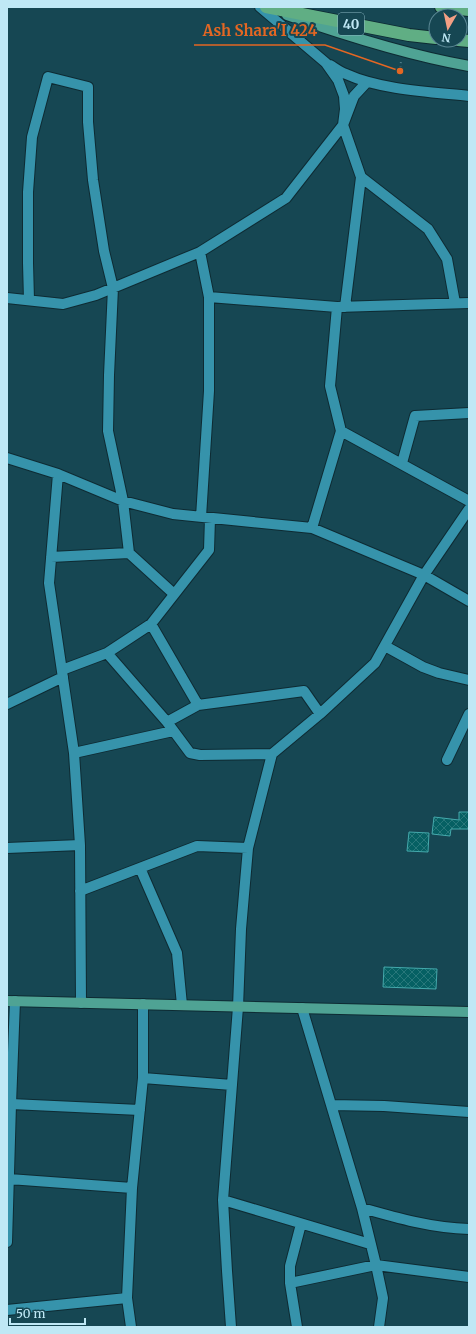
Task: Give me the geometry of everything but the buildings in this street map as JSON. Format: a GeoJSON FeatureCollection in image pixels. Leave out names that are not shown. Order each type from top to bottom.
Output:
{"type":"FeatureCollection","features":[{"type":"Feature","properties":{"kind":"highway","name":"40"},"geometry":{"type":"LineString","coordinates":[[263,7],[409,35],[428,37]]}},
{"type":"Feature","properties":{"kind":"highway"},"geometry":{"type":"LineString","coordinates":[[440,7],[469,10]]}},
{"type":"Feature","properties":{"kind":"main road"},"geometry":{"type":"LineString","coordinates":[[263,7],[328,30],[403,52],[469,66]]}},
{"type":"Feature","properties":{"kind":"main road"},"geometry":{"type":"LineString","coordinates":[[11,1001],[469,1012]]}},
{"type":"Feature","properties":{"kind":"street"},"geometry":{"type":"LineString","coordinates":[[263,7],[326,63],[345,74],[368,82],[417,91],[469,96]]}},
{"type":"Feature","properties":{"kind":"street"},"geometry":{"type":"LineString","coordinates":[[312,528],[341,430],[330,386],[361,177],[343,125],[345,109],[344,96],[338,80],[326,63]]}},
{"type":"Feature","properties":{"kind":"street"},"geometry":{"type":"LineString","coordinates":[[29,300],[28,192],[32,137],[48,77],[88,87],[88,122],[93,180],[104,251],[113,288],[108,431],[123,501],[129,553],[174,594]]}},
{"type":"Feature","properties":{"kind":"street"},"geometry":{"type":"LineString","coordinates":[[7,298],[63,304],[96,295],[200,252],[286,198],[343,125],[354,96],[368,82]]}},
{"type":"Feature","properties":{"kind":"street"},"geometry":{"type":"LineString","coordinates":[[361,177],[428,229],[446,259],[455,303]]}},
{"type":"Feature","properties":{"kind":"street"},"geometry":{"type":"LineString","coordinates":[[7,704],[62,673],[107,653],[151,624],[209,550],[206,518],[209,391],[209,296],[200,252]]}},
{"type":"Feature","properties":{"kind":"street"},"geometry":{"type":"LineString","coordinates":[[209,296],[341,307],[469,303]]}},
{"type":"Feature","properties":{"kind":"street"},"geometry":{"type":"LineString","coordinates":[[402,463],[415,416],[469,413]]}},
{"type":"Feature","properties":{"kind":"street"},"geometry":{"type":"LineString","coordinates":[[341,430],[469,500]]}},
{"type":"Feature","properties":{"kind":"street"},"geometry":{"type":"LineString","coordinates":[[7,458],[58,474],[123,501],[173,514],[312,528],[424,576],[469,601]]}},
{"type":"Feature","properties":{"kind":"street"},"geometry":{"type":"LineString","coordinates":[[58,474],[49,583],[74,753],[80,845],[81,1003]]}},
{"type":"Feature","properties":{"kind":"street"},"geometry":{"type":"LineString","coordinates":[[231,1327],[223,1200],[238,1007],[241,929],[248,848],[272,754],[320,714],[375,663],[424,576],[469,509]]}},
{"type":"Feature","properties":{"kind":"street"},"geometry":{"type":"LineString","coordinates":[[51,557],[129,553]]}},
{"type":"Feature","properties":{"kind":"street"},"geometry":{"type":"LineString","coordinates":[[151,624],[198,705]]}},
{"type":"Feature","properties":{"kind":"street"},"geometry":{"type":"LineString","coordinates":[[385,646],[423,667],[439,673],[469,680]]}},
{"type":"Feature","properties":{"kind":"street"},"geometry":{"type":"LineString","coordinates":[[107,653],[167,722],[190,753],[200,755],[272,754]]}},
{"type":"Feature","properties":{"kind":"street"},"geometry":{"type":"LineString","coordinates":[[167,722],[198,705],[304,691],[320,714]]}},
{"type":"Feature","properties":{"kind":"street"},"geometry":{"type":"LineString","coordinates":[[447,760],[469,714]]}},
{"type":"Feature","properties":{"kind":"street"},"geometry":{"type":"LineString","coordinates":[[74,753],[173,731]]}},
{"type":"Feature","properties":{"kind":"street"},"geometry":{"type":"LineString","coordinates":[[7,848],[80,845]]}},
{"type":"Feature","properties":{"kind":"street"},"geometry":{"type":"LineString","coordinates":[[80,891],[197,846],[248,848]]}},
{"type":"Feature","properties":{"kind":"street"},"geometry":{"type":"LineString","coordinates":[[140,868],[177,953],[182,1005]]}},
{"type":"Feature","properties":{"kind":"street"},"geometry":{"type":"LineString","coordinates":[[7,1242],[11,1001]]}},
{"type":"Feature","properties":{"kind":"street"},"geometry":{"type":"LineString","coordinates":[[131,1327],[127,1298],[132,1188],[143,1078],[143,1004]]}},
{"type":"Feature","properties":{"kind":"street"},"geometry":{"type":"LineString","coordinates":[[302,1008],[362,1208],[376,1265],[383,1298],[380,1327]]}},
{"type":"Feature","properties":{"kind":"street"},"geometry":{"type":"LineString","coordinates":[[143,1078],[232,1085]]}},
{"type":"Feature","properties":{"kind":"street"},"geometry":{"type":"LineString","coordinates":[[10,1104],[140,1110]]}},
{"type":"Feature","properties":{"kind":"street"},"geometry":{"type":"LineString","coordinates":[[331,1105],[384,1106],[469,1112]]}},
{"type":"Feature","properties":{"kind":"street"},"geometry":{"type":"LineString","coordinates":[[9,1179],[132,1188]]}},
{"type":"Feature","properties":{"kind":"street"},"geometry":{"type":"LineString","coordinates":[[223,1200],[370,1244]]}},
{"type":"Feature","properties":{"kind":"street"},"geometry":{"type":"LineString","coordinates":[[362,1208],[406,1221],[469,1229]]}},
{"type":"Feature","properties":{"kind":"street"},"geometry":{"type":"LineString","coordinates":[[297,1327],[290,1283],[290,1266],[301,1224]]}},
{"type":"Feature","properties":{"kind":"street"},"geometry":{"type":"LineString","coordinates":[[290,1283],[376,1265],[469,1277]]}},
{"type":"Feature","properties":{"kind":"street"},"geometry":{"type":"LineString","coordinates":[[7,1310],[127,1298]]}},
{"type":"Feature","properties":{"kind":"place","name":"Ash Shara'I 424"},"geometry":{"type":"Point","coordinates":[400,71]}}]}
